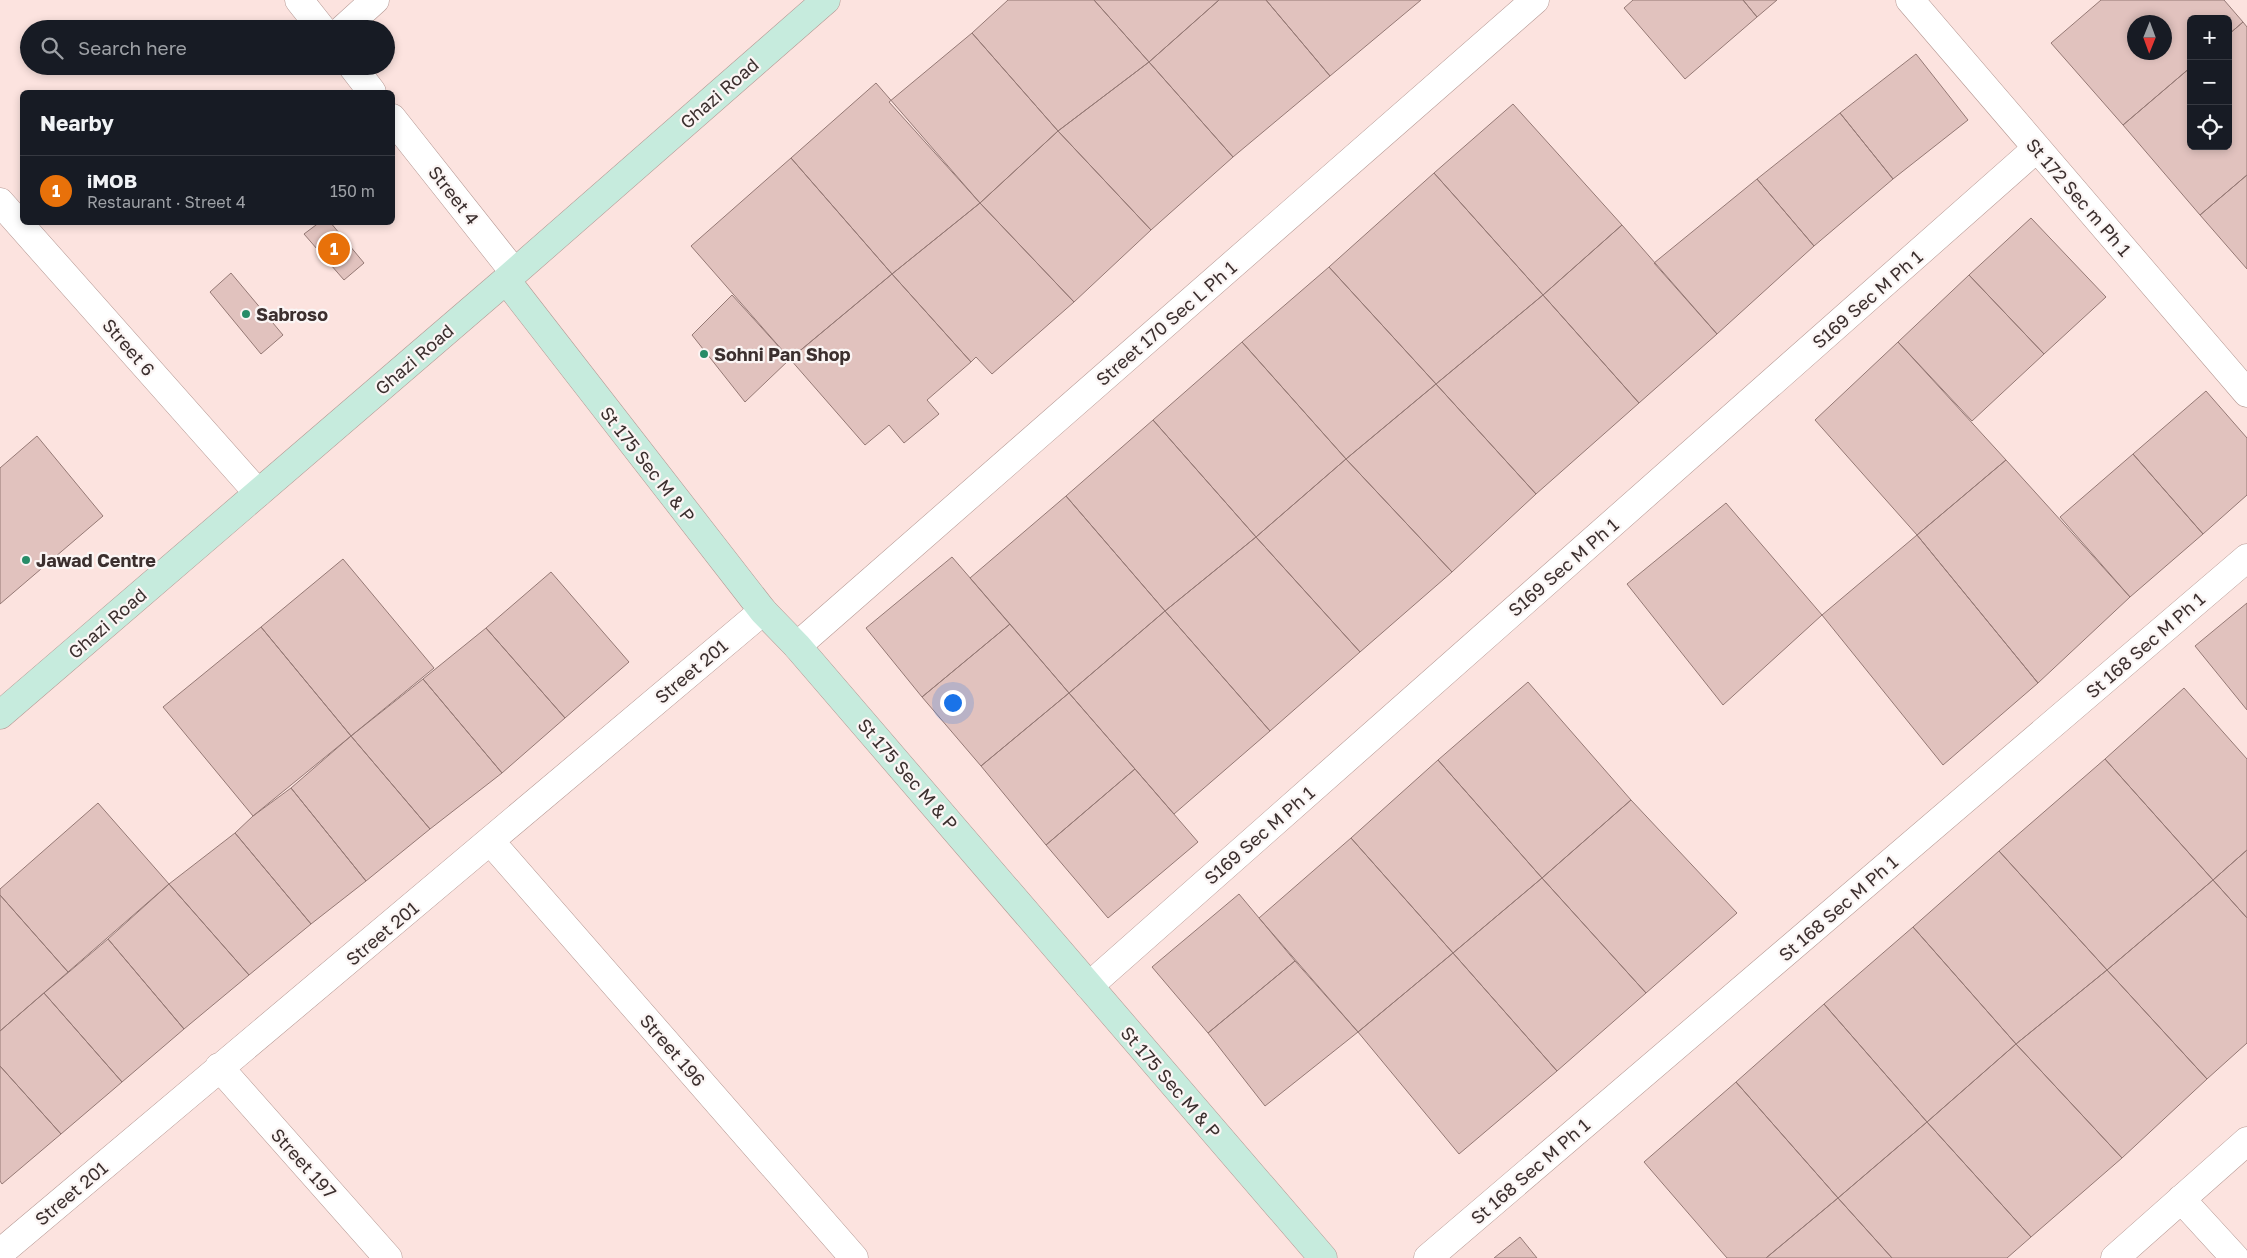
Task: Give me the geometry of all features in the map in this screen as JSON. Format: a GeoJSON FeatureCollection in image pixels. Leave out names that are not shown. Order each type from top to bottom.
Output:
{"type":"FeatureCollection","features":[{"type":"Feature","properties":{"kind":"street"},"geometry":{"type":"LineString","coordinates":[[299,0],[315,20]]}},
{"type":"Feature","properties":{"kind":"street"},"geometry":{"type":"LineString","coordinates":[[353,20],[375,0]]}},
{"type":"Feature","properties":{"kind":"street","name":"Ghazi Road"},"geometry":{"type":"LineString","coordinates":[[0,715],[510,276],[826,0]]}},
{"type":"Feature","properties":{"kind":"street","name":"Street 170 Sec L Ph 1"},"geometry":{"type":"LineString","coordinates":[[797,646],[1535,0]]}},
{"type":"Feature","properties":{"kind":"street","name":"St 172 Sec m Ph 1"},"geometry":{"type":"LineString","coordinates":[[1910,0],[2247,393]]}},
{"type":"Feature","properties":{"kind":"street"},"geometry":{"type":"LineString","coordinates":[[359,75],[370,90]]}},
{"type":"Feature","properties":{"kind":"street","name":"Street 4"},"geometry":{"type":"LineString","coordinates":[[395,122],[510,276]]}},
{"type":"Feature","properties":{"kind":"street","name":"S169 Sec M Ph 1"},"geometry":{"type":"LineString","coordinates":[[1089,986],[2037,148]]}},
{"type":"Feature","properties":{"kind":"street","name":"Street 6"},"geometry":{"type":"LineString","coordinates":[[0,202],[20,225]]}},
{"type":"Feature","properties":{"kind":"street","name":"Street 6"},"geometry":{"type":"LineString","coordinates":[[20,225],[258,493]]}},
{"type":"Feature","properties":{"kind":"street","name":"St 175 Sec M & P"},"geometry":{"type":"LineString","coordinates":[[510,276],[763,610],[797,646],[1323,1258]]}},
{"type":"Feature","properties":{"kind":"street","name":"St 168 Sec M Ph 1"},"geometry":{"type":"LineString","coordinates":[[1428,1258],[2247,558]]}},
{"type":"Feature","properties":{"kind":"street","name":"Street 201"},"geometry":{"type":"LineString","coordinates":[[0,1253],[219,1067],[491,842],[763,610]]}},
{"type":"Feature","properties":{"kind":"street","name":"Street 196"},"geometry":{"type":"LineString","coordinates":[[491,842],[854,1258]]}},
{"type":"Feature","properties":{"kind":"street","name":"Street 197"},"geometry":{"type":"LineString","coordinates":[[219,1067],[388,1258]]}},
{"type":"Feature","properties":{"kind":"street"},"geometry":{"type":"LineString","coordinates":[[2114,1258],[2247,1142]]}},
{"type":"Feature","properties":{"kind":"street"},"geometry":{"type":"LineString","coordinates":[[2181,1199],[2235,1258]]}},
{"type":"Feature","properties":{"kind":"building"},"geometry":{"type":"Polygon","coordinates":[[[1008,0],[1094,0],[1149,62],[1058,131],[972,33],[1008,0]]]}},
{"type":"Feature","properties":{"kind":"building"},"geometry":{"type":"Polygon","coordinates":[[[1094,0],[1219,0],[1149,62],[1094,0]]]}},
{"type":"Feature","properties":{"kind":"building"},"geometry":{"type":"Polygon","coordinates":[[[1219,0],[1266,0],[1330,76],[1233,157],[1149,62],[1219,0]]]}},
{"type":"Feature","properties":{"kind":"building"},"geometry":{"type":"Polygon","coordinates":[[[1266,0],[1421,0],[1330,76],[1266,0]]]}},
{"type":"Feature","properties":{"kind":"building"},"geometry":{"type":"Polygon","coordinates":[[[1633,0],[1743,0],[1757,17],[1685,79],[1624,8],[1633,0]]]}},
{"type":"Feature","properties":{"kind":"building"},"geometry":{"type":"Polygon","coordinates":[[[1743,0],[1777,0],[1757,17],[1743,0]]]}},
{"type":"Feature","properties":{"kind":"building"},"geometry":{"type":"Polygon","coordinates":[[[2101,0],[2224,0],[2243,22],[2232,32],[2232,15],[2187,15],[2187,70],[2123,125],[2051,43],[2101,0]]]}},
{"type":"Feature","properties":{"kind":"building"},"geometry":{"type":"Polygon","coordinates":[[[2243,22],[2247,27],[2247,175],[2200,215],[2123,125],[2187,70],[2187,150],[2232,150],[2232,32],[2243,22]]]}},
{"type":"Feature","properties":{"kind":"building"},"geometry":{"type":"Polygon","coordinates":[[[972,33],[1058,131],[980,203],[889,102],[972,33]]]}},
{"type":"Feature","properties":{"kind":"building"},"geometry":{"type":"Polygon","coordinates":[[[1916,54],[1968,120],[1893,179],[1840,113],[1916,54]]]}},
{"type":"Feature","properties":{"kind":"building"},"geometry":{"type":"Polygon","coordinates":[[[1149,62],[1233,157],[1151,230],[1058,131],[1149,62]]]}},
{"type":"Feature","properties":{"kind":"building"},"geometry":{"type":"Polygon","coordinates":[[[876,83],[980,203],[892,274],[791,158],[876,83]]]}},
{"type":"Feature","properties":{"kind":"building"},"geometry":{"type":"Polygon","coordinates":[[[1513,104],[1622,225],[1543,295],[1434,173],[1513,104]]]}},
{"type":"Feature","properties":{"kind":"building"},"geometry":{"type":"Polygon","coordinates":[[[1840,113],[1893,179],[1814,246],[1757,179],[1840,113]]]}},
{"type":"Feature","properties":{"kind":"building"},"geometry":{"type":"Polygon","coordinates":[[[1058,131],[1151,230],[1074,302],[980,203],[1058,131]]]}},
{"type":"Feature","properties":{"kind":"building"},"geometry":{"type":"Polygon","coordinates":[[[791,158],[892,274],[790,359],[691,246],[791,158]]]}},
{"type":"Feature","properties":{"kind":"building"},"geometry":{"type":"Polygon","coordinates":[[[1434,173],[1543,295],[1436,384],[1329,267],[1434,173]]]}},
{"type":"Feature","properties":{"kind":"building"},"geometry":{"type":"Polygon","coordinates":[[[2247,175],[2247,269],[2200,215],[2247,175]]]}},
{"type":"Feature","properties":{"kind":"building"},"geometry":{"type":"Polygon","coordinates":[[[1757,179],[1814,246],[1717,334],[1654,263],[1757,179]]]}},
{"type":"Feature","properties":{"kind":"building"},"geometry":{"type":"Polygon","coordinates":[[[980,203],[1074,302],[992,374],[976,357],[971,362],[892,274],[980,203]]]}},
{"type":"Feature","properties":{"kind":"building"},"geometry":{"type":"Polygon","coordinates":[[[2031,218],[2106,297],[2044,354],[1969,275],[2031,218]]]}},
{"type":"Feature","properties":{"kind":"building"},"geometry":{"type":"Polygon","coordinates":[[[316,225],[332,225],[364,263],[344,280],[304,234],[316,225]]]}},
{"type":"Feature","properties":{"kind":"building"},"geometry":{"type":"Polygon","coordinates":[[[1622,225],[1717,334],[1639,403],[1543,295],[1622,225]]]}},
{"type":"Feature","properties":{"kind":"building"},"geometry":{"type":"Polygon","coordinates":[[[1329,267],[1436,384],[1346,459],[1242,342],[1329,267]]]}},
{"type":"Feature","properties":{"kind":"building","name":"Sabroso"},"geometry":{"type":"Polygon","coordinates":[[[231,273],[283,335],[261,354],[210,292],[231,273]]]}},
{"type":"Feature","properties":{"kind":"building"},"geometry":{"type":"Polygon","coordinates":[[[892,274],[971,362],[927,400],[939,414],[904,443],[889,425],[865,445],[790,359],[892,274]]]}},
{"type":"Feature","properties":{"kind":"building"},"geometry":{"type":"Polygon","coordinates":[[[1969,275],[2044,354],[1972,421],[1898,342],[1969,275]]]}},
{"type":"Feature","properties":{"kind":"building"},"geometry":{"type":"Polygon","coordinates":[[[732,295],[790,359],[745,402],[692,335],[732,295]]]}},
{"type":"Feature","properties":{"kind":"building"},"geometry":{"type":"Polygon","coordinates":[[[1543,295],[1639,403],[1536,494],[1436,384],[1543,295]]]}},
{"type":"Feature","properties":{"kind":"building"},"geometry":{"type":"Polygon","coordinates":[[[1242,342],[1346,459],[1256,537],[1153,420],[1242,342]]]}},
{"type":"Feature","properties":{"kind":"building"},"geometry":{"type":"Polygon","coordinates":[[[1898,342],[2006,460],[1917,535],[1815,420],[1898,342]]]}},
{"type":"Feature","properties":{"kind":"building"},"geometry":{"type":"Polygon","coordinates":[[[1436,384],[1536,494],[1452,572],[1346,459],[1436,384]]]}},
{"type":"Feature","properties":{"kind":"building"},"geometry":{"type":"Polygon","coordinates":[[[2206,391],[2247,438],[2247,495],[2203,534],[2133,454],[2206,391]]]}},
{"type":"Feature","properties":{"kind":"building"},"geometry":{"type":"Polygon","coordinates":[[[1153,420],[1256,537],[1165,611],[1066,496],[1153,420]]]}},
{"type":"Feature","properties":{"kind":"building","name":"Jawad Centre"},"geometry":{"type":"Polygon","coordinates":[[[37,436],[103,516],[0,604],[0,468],[37,436]]]}},
{"type":"Feature","properties":{"kind":"building"},"geometry":{"type":"Polygon","coordinates":[[[2133,454],[2203,534],[2130,597],[2060,517],[2133,454]]]}},
{"type":"Feature","properties":{"kind":"building"},"geometry":{"type":"Polygon","coordinates":[[[1346,459],[1452,572],[1360,652],[1256,537],[1346,459]]]}},
{"type":"Feature","properties":{"kind":"building"},"geometry":{"type":"Polygon","coordinates":[[[2006,460],[2130,597],[2038,683],[1917,535],[2006,460]]]}},
{"type":"Feature","properties":{"kind":"building"},"geometry":{"type":"Polygon","coordinates":[[[1066,496],[1165,611],[1069,693],[970,578],[1066,496]]]}},
{"type":"Feature","properties":{"kind":"building"},"geometry":{"type":"Polygon","coordinates":[[[1726,503],[1822,615],[1723,705],[1627,584],[1726,503]]]}},
{"type":"Feature","properties":{"kind":"building"},"geometry":{"type":"Polygon","coordinates":[[[1917,535],[2038,683],[1943,765],[1822,615],[1917,535]]]}},
{"type":"Feature","properties":{"kind":"building"},"geometry":{"type":"Polygon","coordinates":[[[1256,537],[1360,652],[1270,731],[1165,611],[1256,537]]]}},
{"type":"Feature","properties":{"kind":"building"},"geometry":{"type":"Polygon","coordinates":[[[952,557],[1010,624],[922,697],[866,628],[952,557]]]}},
{"type":"Feature","properties":{"kind":"building"},"geometry":{"type":"Polygon","coordinates":[[[343,559],[434,668],[351,736],[261,627],[343,559]]]}},
{"type":"Feature","properties":{"kind":"building"},"geometry":{"type":"Polygon","coordinates":[[[551,572],[629,662],[565,718],[486,628],[551,572]]]}},
{"type":"Feature","properties":{"kind":"building"},"geometry":{"type":"Polygon","coordinates":[[[2247,603],[2247,710],[2195,646],[2247,603]]]}},
{"type":"Feature","properties":{"kind":"building"},"geometry":{"type":"Polygon","coordinates":[[[1165,611],[1270,731],[1174,814],[1069,693],[1165,611]]]}},
{"type":"Feature","properties":{"kind":"building"},"geometry":{"type":"Polygon","coordinates":[[[1010,624],[1069,693],[981,766],[922,697],[1010,624]]]}},
{"type":"Feature","properties":{"kind":"building"},"geometry":{"type":"Polygon","coordinates":[[[261,627],[351,736],[253,816],[163,707],[261,627]]]}},
{"type":"Feature","properties":{"kind":"building"},"geometry":{"type":"Polygon","coordinates":[[[486,628],[565,718],[502,773],[423,679],[486,628]]]}},
{"type":"Feature","properties":{"kind":"building"},"geometry":{"type":"Polygon","coordinates":[[[423,679],[502,773],[430,829],[351,736],[423,679]]]}},
{"type":"Feature","properties":{"kind":"building"},"geometry":{"type":"Polygon","coordinates":[[[1528,682],[1631,800],[1542,878],[1438,760],[1528,682]]]}},
{"type":"Feature","properties":{"kind":"building"},"geometry":{"type":"Polygon","coordinates":[[[2184,688],[2247,759],[2247,850],[2213,880],[2105,759],[2184,688]]]}},
{"type":"Feature","properties":{"kind":"building"},"geometry":{"type":"Polygon","coordinates":[[[1069,693],[1135,769],[1046,845],[981,766],[1069,693]]]}},
{"type":"Feature","properties":{"kind":"building"},"geometry":{"type":"Polygon","coordinates":[[[351,736],[430,829],[366,881],[291,788],[351,736]]]}},
{"type":"Feature","properties":{"kind":"building"},"geometry":{"type":"Polygon","coordinates":[[[2105,759],[2213,880],[2107,970],[1999,851],[2105,759]]]}},
{"type":"Feature","properties":{"kind":"building"},"geometry":{"type":"Polygon","coordinates":[[[1438,760],[1542,878],[1453,953],[1351,838],[1438,760]]]}},
{"type":"Feature","properties":{"kind":"building"},"geometry":{"type":"Polygon","coordinates":[[[1135,769],[1198,842],[1108,918],[1046,845],[1135,769]]]}},
{"type":"Feature","properties":{"kind":"building"},"geometry":{"type":"Polygon","coordinates":[[[291,788],[366,881],[311,924],[235,833],[253,816],[291,788]]]}},
{"type":"Feature","properties":{"kind":"building"},"geometry":{"type":"Polygon","coordinates":[[[1631,800],[1737,913],[1646,993],[1542,878],[1631,800]]]}},
{"type":"Feature","properties":{"kind":"building"},"geometry":{"type":"Polygon","coordinates":[[[98,803],[169,884],[68,972],[0,895],[0,889],[98,803]]]}},
{"type":"Feature","properties":{"kind":"building"},"geometry":{"type":"Polygon","coordinates":[[[235,833],[311,924],[249,975],[169,884],[235,833]]]}},
{"type":"Feature","properties":{"kind":"building"},"geometry":{"type":"Polygon","coordinates":[[[1351,838],[1453,953],[1358,1032],[1259,918],[1351,838]]]}},
{"type":"Feature","properties":{"kind":"building"},"geometry":{"type":"Polygon","coordinates":[[[2247,850],[2247,918],[2213,880],[2247,850]]]}},
{"type":"Feature","properties":{"kind":"building"},"geometry":{"type":"Polygon","coordinates":[[[1999,851],[2107,970],[2016,1044],[1913,927],[1999,851]]]}},
{"type":"Feature","properties":{"kind":"building"},"geometry":{"type":"Polygon","coordinates":[[[1542,878],[1646,993],[1557,1071],[1453,953],[1542,878]]]}},
{"type":"Feature","properties":{"kind":"building"},"geometry":{"type":"Polygon","coordinates":[[[2213,880],[2247,918],[2247,1043],[2207,1079],[2107,970],[2213,880]]]}},
{"type":"Feature","properties":{"kind":"building"},"geometry":{"type":"Polygon","coordinates":[[[169,884],[249,975],[184,1029],[108,939],[169,884]]]}},
{"type":"Feature","properties":{"kind":"building"},"geometry":{"type":"Polygon","coordinates":[[[1239,894],[1295,961],[1208,1033],[1152,967],[1239,894]]]}},
{"type":"Feature","properties":{"kind":"building"},"geometry":{"type":"Polygon","coordinates":[[[0,895],[68,972],[0,1031],[0,895]]]}},
{"type":"Feature","properties":{"kind":"building"},"geometry":{"type":"Polygon","coordinates":[[[1913,927],[2016,1044],[1927,1122],[1824,1004],[1913,927]]]}},
{"type":"Feature","properties":{"kind":"building"},"geometry":{"type":"Polygon","coordinates":[[[108,939],[184,1029],[122,1082],[44,993],[108,939]]]}},
{"type":"Feature","properties":{"kind":"building"},"geometry":{"type":"Polygon","coordinates":[[[1453,953],[1557,1071],[1459,1154],[1358,1032],[1453,953]]]}},
{"type":"Feature","properties":{"kind":"building"},"geometry":{"type":"Polygon","coordinates":[[[1295,961],[1358,1032],[1265,1106],[1208,1033],[1295,961]]]}},
{"type":"Feature","properties":{"kind":"building"},"geometry":{"type":"Polygon","coordinates":[[[2107,970],[2207,1079],[2122,1158],[2016,1044],[2107,970]]]}},
{"type":"Feature","properties":{"kind":"building"},"geometry":{"type":"Polygon","coordinates":[[[44,993],[122,1082],[61,1134],[0,1066],[0,1031],[44,993]]]}},
{"type":"Feature","properties":{"kind":"building"},"geometry":{"type":"Polygon","coordinates":[[[1824,1004],[1927,1122],[1838,1198],[1736,1082],[1824,1004]]]}},
{"type":"Feature","properties":{"kind":"building"},"geometry":{"type":"Polygon","coordinates":[[[2016,1044],[2122,1158],[2031,1237],[1927,1122],[2016,1044]]]}},
{"type":"Feature","properties":{"kind":"building"},"geometry":{"type":"Polygon","coordinates":[[[0,1066],[61,1134],[2,1184],[0,1181],[0,1066]]]}},
{"type":"Feature","properties":{"kind":"building"},"geometry":{"type":"Polygon","coordinates":[[[1736,1082],[1838,1198],[1766,1258],[1727,1258],[1644,1162],[1736,1082]]]}},
{"type":"Feature","properties":{"kind":"building"},"geometry":{"type":"Polygon","coordinates":[[[1927,1122],[2031,1237],[2007,1258],[1892,1258],[1838,1198],[1927,1122]]]}},
{"type":"Feature","properties":{"kind":"building"},"geometry":{"type":"Polygon","coordinates":[[[1838,1198],[1892,1258],[1766,1258],[1838,1198]]]}},
{"type":"Feature","properties":{"kind":"building"},"geometry":{"type":"Polygon","coordinates":[[[1520,1237],[1537,1258],[1494,1258],[1520,1237]]]}},
{"type":"Feature","properties":{"kind":"place","name":"iMOB"},"geometry":{"type":"Point","coordinates":[334,249]}},
{"type":"Feature","properties":{"kind":"place","name":"Sabroso"},"geometry":{"type":"Point","coordinates":[246,314]}},
{"type":"Feature","properties":{"kind":"place","name":"Sohni Pan Shop"},"geometry":{"type":"Point","coordinates":[704,354]}},
{"type":"Feature","properties":{"kind":"place","name":"Jawad Centre"},"geometry":{"type":"Point","coordinates":[26,560]}}]}
